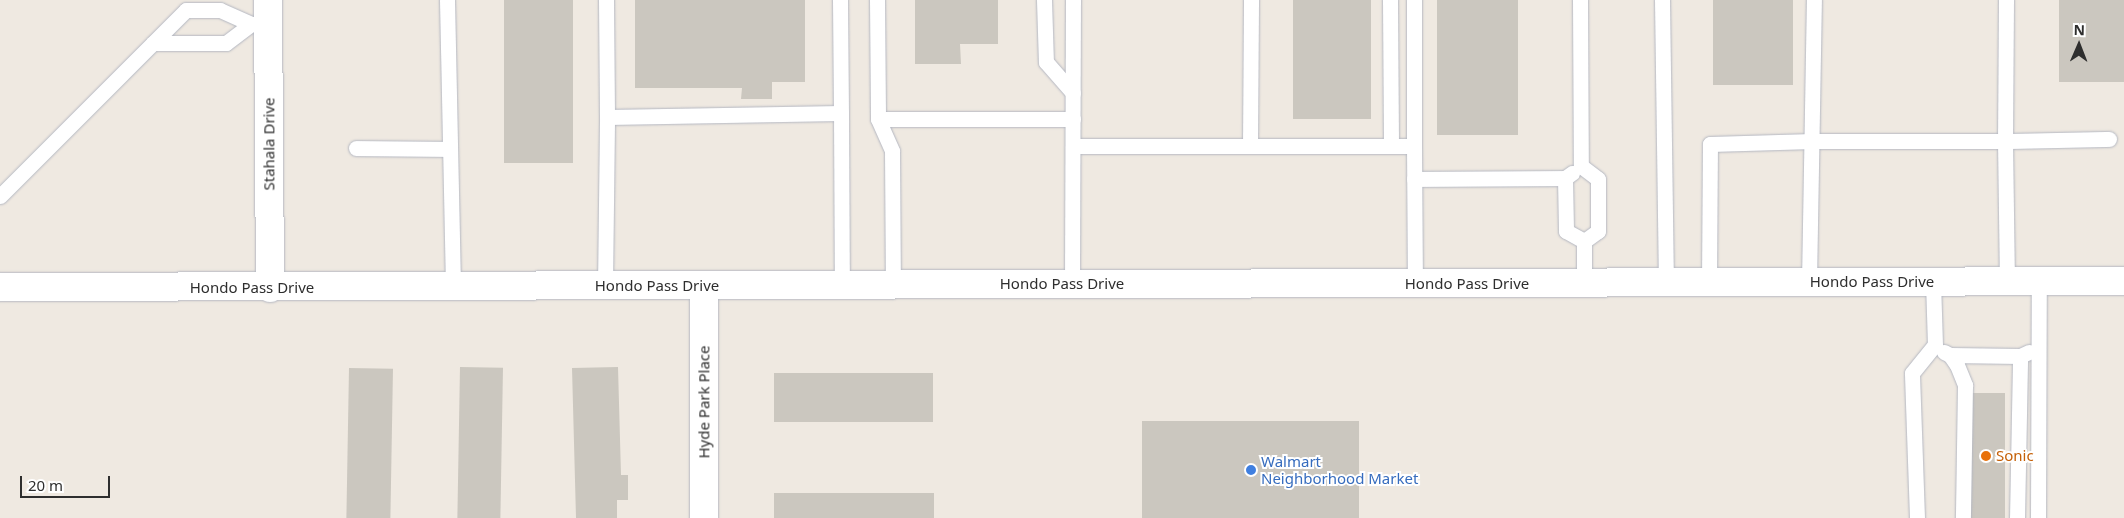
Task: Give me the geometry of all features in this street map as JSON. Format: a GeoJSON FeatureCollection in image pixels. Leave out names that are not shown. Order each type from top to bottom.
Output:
{"type":"FeatureCollection","features":[{"type":"Feature","properties":{"kind":"main road","name":"Stahala Drive"},"geometry":{"type":"LineString","coordinates":[[263,16],[270,288]]}},
{"type":"Feature","properties":{"kind":"main road","name":"Hondo Pass Drive"},"geometry":{"type":"LineString","coordinates":[[0,287],[453,288],[1072,283],[1584,284],[2124,281]]}},
{"type":"Feature","properties":{"kind":"main road","name":"Hyde Park Place"},"geometry":{"type":"LineString","coordinates":[[704,286],[704,518]]}},
{"type":"Feature","properties":{"kind":"lane"},"geometry":{"type":"LineString","coordinates":[[447,0],[448,149],[453,288]]}},
{"type":"Feature","properties":{"kind":"lane"},"geometry":{"type":"LineString","coordinates":[[605,286],[606,0]]}},
{"type":"Feature","properties":{"kind":"lane"},"geometry":{"type":"LineString","coordinates":[[840,0],[842,284]]}},
{"type":"Feature","properties":{"kind":"lane"},"geometry":{"type":"LineString","coordinates":[[877,0],[878,119],[892,151],[893,284]]}},
{"type":"Feature","properties":{"kind":"lane"},"geometry":{"type":"LineString","coordinates":[[1044,0],[1046,62],[1073,93]]}},
{"type":"Feature","properties":{"kind":"lane"},"geometry":{"type":"LineString","coordinates":[[1072,283],[1073,0]]}},
{"type":"Feature","properties":{"kind":"lane"},"geometry":{"type":"LineString","coordinates":[[1250,0],[1250,146]]}},
{"type":"Feature","properties":{"kind":"lane"},"geometry":{"type":"LineString","coordinates":[[1390,0],[1391,146]]}},
{"type":"Feature","properties":{"kind":"lane"},"geometry":{"type":"LineString","coordinates":[[1414,0],[1415,284]]}},
{"type":"Feature","properties":{"kind":"lane"},"geometry":{"type":"LineString","coordinates":[[1580,0],[1581,166]]}},
{"type":"Feature","properties":{"kind":"lane"},"geometry":{"type":"LineString","coordinates":[[1662,0],[1666,283]]}},
{"type":"Feature","properties":{"kind":"lane"},"geometry":{"type":"LineString","coordinates":[[1809,282],[1814,0]]}},
{"type":"Feature","properties":{"kind":"lane"},"geometry":{"type":"LineString","coordinates":[[2006,0],[2007,282]]}},
{"type":"Feature","properties":{"kind":"lane"},"geometry":{"type":"LineString","coordinates":[[0,196],[153,43],[183,3],[263,16]]}},
{"type":"Feature","properties":{"kind":"lane"},"geometry":{"type":"LineString","coordinates":[[153,43],[226,43],[263,16]]}},
{"type":"Feature","properties":{"kind":"lane"},"geometry":{"type":"LineString","coordinates":[[607,117],[841,113]]}},
{"type":"Feature","properties":{"kind":"lane"},"geometry":{"type":"LineString","coordinates":[[878,119],[1073,119]]}},
{"type":"Feature","properties":{"kind":"lane"},"geometry":{"type":"LineString","coordinates":[[1710,283],[1710,144],[1813,141],[2109,139]]}},
{"type":"Feature","properties":{"kind":"lane"},"geometry":{"type":"LineString","coordinates":[[1073,146],[1414,146]]}},
{"type":"Feature","properties":{"kind":"lane"},"geometry":{"type":"LineString","coordinates":[[356,148],[448,149]]}},
{"type":"Feature","properties":{"kind":"lane"},"geometry":{"type":"LineString","coordinates":[[1414,179],[1565,178],[1581,166]]}},
{"type":"Feature","properties":{"kind":"lane"},"geometry":{"type":"LineString","coordinates":[[1581,166],[1598,179],[1598,231],[1584,241]]}},
{"type":"Feature","properties":{"kind":"lane"},"geometry":{"type":"LineString","coordinates":[[1565,178],[1566,231],[1584,241]]}},
{"type":"Feature","properties":{"kind":"lane"},"geometry":{"type":"LineString","coordinates":[[1584,241],[1584,284]]}},
{"type":"Feature","properties":{"kind":"lane"},"geometry":{"type":"LineString","coordinates":[[1917,518],[1912,373],[1935,345],[1933,281]]}},
{"type":"Feature","properties":{"kind":"lane"},"geometry":{"type":"LineString","coordinates":[[2038,518],[2039,281]]}},
{"type":"Feature","properties":{"kind":"lane"},"geometry":{"type":"LineString","coordinates":[[1935,345],[1950,355],[1957,364],[1965,385],[1963,518]]}},
{"type":"Feature","properties":{"kind":"lane"},"geometry":{"type":"LineString","coordinates":[[1950,355],[2020,356],[2039,348]]}},
{"type":"Feature","properties":{"kind":"lane"},"geometry":{"type":"LineString","coordinates":[[2018,518],[2020,356]]}},
{"type":"Feature","properties":{"kind":"building"},"geometry":{"type":"Polygon","coordinates":[[[504,0],[573,0],[573,163],[504,163],[504,0]]]}},
{"type":"Feature","properties":{"kind":"building"},"geometry":{"type":"Polygon","coordinates":[[[635,0],[805,0],[805,82],[772,82],[772,99],[741,99],[742,88],[635,88],[635,0]]]}},
{"type":"Feature","properties":{"kind":"building"},"geometry":{"type":"Polygon","coordinates":[[[915,0],[998,0],[998,44],[960,44],[961,64],[915,64],[915,0]]]}},
{"type":"Feature","properties":{"kind":"building"},"geometry":{"type":"Polygon","coordinates":[[[1293,0],[1371,0],[1371,119],[1293,119],[1293,0]]]}},
{"type":"Feature","properties":{"kind":"building"},"geometry":{"type":"Polygon","coordinates":[[[1437,0],[1518,0],[1518,135],[1437,135],[1437,0]]]}},
{"type":"Feature","properties":{"kind":"building"},"geometry":{"type":"Polygon","coordinates":[[[1713,0],[1793,0],[1793,85],[1713,85],[1713,0]]]}},
{"type":"Feature","properties":{"kind":"building"},"geometry":{"type":"Polygon","coordinates":[[[2059,0],[2124,0],[2124,82],[2059,82],[2059,0]]]}},
{"type":"Feature","properties":{"kind":"building"},"geometry":{"type":"Polygon","coordinates":[[[460,367],[503,368],[500,518],[457,518],[460,367]]]}},
{"type":"Feature","properties":{"kind":"building"},"geometry":{"type":"Polygon","coordinates":[[[618,367],[621,475],[628,475],[628,500],[617,500],[617,518],[576,518],[572,368],[618,367]]]}},
{"type":"Feature","properties":{"kind":"building"},"geometry":{"type":"Polygon","coordinates":[[[349,368],[393,369],[390,518],[346,518],[349,368]]]}},
{"type":"Feature","properties":{"kind":"building"},"geometry":{"type":"Polygon","coordinates":[[[774,373],[933,373],[933,422],[774,422],[774,373]]]}},
{"type":"Feature","properties":{"kind":"building","name":"Sonic"},"geometry":{"type":"Polygon","coordinates":[[[1967,393],[2005,393],[2005,518],[1967,518],[1967,393]]]}},
{"type":"Feature","properties":{"kind":"building","name":"Walmart Neighborhood Market"},"geometry":{"type":"Polygon","coordinates":[[[1142,421],[1359,421],[1359,518],[1142,518],[1142,421]]]}},
{"type":"Feature","properties":{"kind":"building"},"geometry":{"type":"Polygon","coordinates":[[[774,493],[934,493],[934,518],[774,518],[774,493]]]}},
{"type":"Feature","properties":{"kind":"place","name":"Sonic"},"geometry":{"type":"Point","coordinates":[1986,456]}},
{"type":"Feature","properties":{"kind":"place","name":"Walmart Neighborhood Market"},"geometry":{"type":"Point","coordinates":[1251,470]}}]}
